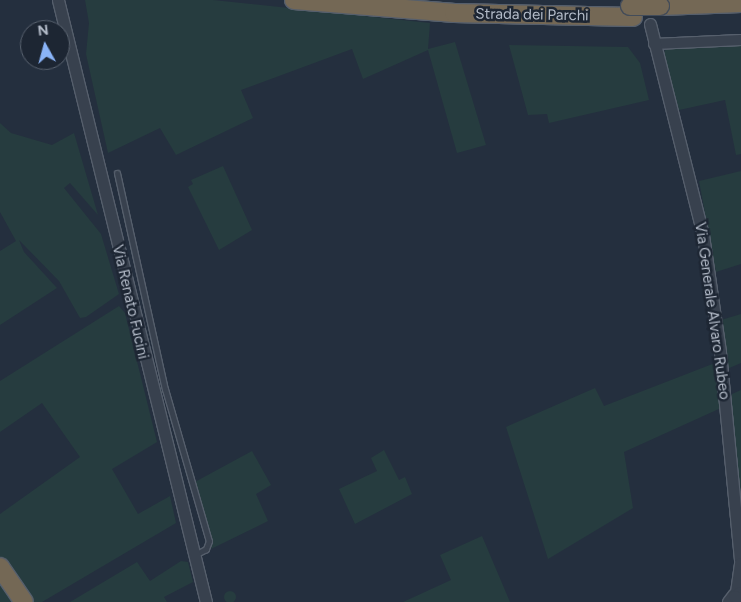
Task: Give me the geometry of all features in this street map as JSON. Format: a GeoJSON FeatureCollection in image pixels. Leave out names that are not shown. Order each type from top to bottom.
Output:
{"type":"FeatureCollection","features":[{"type":"Feature","properties":{"kind":"highway","name":"Strada dei Parchi"},"geometry":{"type":"LineString","coordinates":[[294,0],[454,13],[631,11]]}},
{"type":"Feature","properties":{"kind":"highway","name":"Strada dei Parchi"},"geometry":{"type":"LineString","coordinates":[[410,0],[631,11],[657,15],[741,13]]}},
{"type":"Feature","properties":{"kind":"highway","name":"Strada dei Parchi"},"geometry":{"type":"LineString","coordinates":[[657,15],[741,3]]}},
{"type":"Feature","properties":{"kind":"highway"},"geometry":{"type":"LineString","coordinates":[[0,567],[24,602]]}},
{"type":"Feature","properties":{"kind":"street","name":"Via Renato Fucini"},"geometry":{"type":"LineString","coordinates":[[58,0],[206,602]]}},
{"type":"Feature","properties":{"kind":"street","name":"Via Generale Alvaro Rubeo"},"geometry":{"type":"LineString","coordinates":[[657,15],[654,44],[703,235],[720,352],[740,556],[736,598]]}},
{"type":"Feature","properties":{"kind":"street"},"geometry":{"type":"LineString","coordinates":[[654,44],[741,40]]}},
{"type":"Feature","properties":{"kind":"lane"},"geometry":{"type":"LineString","coordinates":[[117,173],[161,372],[209,541],[206,550],[194,556]]}},
{"type":"Feature","properties":{"kind":"green space"},"geometry":{"type":"Polygon","coordinates":[[[85,0],[213,0],[430,23],[428,49],[455,42],[486,145],[457,153],[428,50],[363,79],[352,49],[241,90],[253,118],[176,155],[160,128],[108,153],[86,54],[89,23],[85,0]]]}},
{"type":"Feature","properties":{"kind":"green space"},"geometry":{"type":"Polygon","coordinates":[[[741,44],[741,154],[736,155],[725,100],[679,110],[662,55],[667,48],[741,44]]]}},
{"type":"Feature","properties":{"kind":"green space"},"geometry":{"type":"Polygon","coordinates":[[[509,45],[628,47],[640,63],[649,100],[549,123],[547,114],[528,115],[509,45]]]}},
{"type":"Feature","properties":{"kind":"green space"},"geometry":{"type":"Polygon","coordinates":[[[0,123],[11,133],[52,145],[74,133],[98,215],[70,183],[64,188],[101,234],[119,294],[86,317],[80,318],[59,281],[19,240],[24,252],[57,288],[0,325],[0,251],[16,241],[0,212],[0,123]]]}},
{"type":"Feature","properties":{"kind":"green space"},"geometry":{"type":"Polygon","coordinates":[[[223,166],[252,230],[219,250],[188,187],[193,184],[191,180],[223,166]]]}},
{"type":"Feature","properties":{"kind":"green space"},"geometry":{"type":"Polygon","coordinates":[[[741,171],[741,264],[716,272],[699,181],[741,171]]]}},
{"type":"Feature","properties":{"kind":"green space"},"geometry":{"type":"Polygon","coordinates":[[[119,306],[125,313],[157,442],[112,469],[138,514],[170,496],[176,523],[42,602],[29,602],[0,560],[0,514],[80,457],[42,403],[0,432],[0,381],[119,306]]]}},
{"type":"Feature","properties":{"kind":"green space"},"geometry":{"type":"Polygon","coordinates":[[[741,314],[741,363],[727,369],[721,320],[741,314]]]}},
{"type":"Feature","properties":{"kind":"green space"},"geometry":{"type":"Polygon","coordinates":[[[715,363],[721,408],[624,452],[633,508],[548,559],[506,427],[595,388],[604,406],[715,363]]]}},
{"type":"Feature","properties":{"kind":"green space"},"geometry":{"type":"Polygon","coordinates":[[[741,390],[741,531],[731,404],[732,394],[741,390]]]}},
{"type":"Feature","properties":{"kind":"green space"},"geometry":{"type":"Polygon","coordinates":[[[384,450],[399,480],[405,477],[412,494],[355,524],[339,489],[377,471],[371,458],[384,450]]]}},
{"type":"Feature","properties":{"kind":"green space"},"geometry":{"type":"Polygon","coordinates":[[[252,451],[271,485],[256,494],[268,521],[211,549],[213,542],[193,483],[252,451]]]}},
{"type":"Feature","properties":{"kind":"green space"},"geometry":{"type":"Polygon","coordinates":[[[482,536],[510,602],[403,602],[451,580],[440,555],[482,536]]]}},
{"type":"Feature","properties":{"kind":"green space"},"geometry":{"type":"Polygon","coordinates":[[[181,561],[188,562],[193,582],[164,597],[167,602],[70,602],[137,562],[150,581],[181,561]]]}},
{"type":"Feature","properties":{"kind":"green space"},"geometry":{"type":"Polygon","coordinates":[[[0,580],[15,602],[0,602],[0,580]]]}},
{"type":"Feature","properties":{"kind":"green space"},"geometry":{"type":"Polygon","coordinates":[[[232,591],[235,592],[235,602],[228,603],[225,602],[224,595],[225,592],[232,591]]]}}]}
